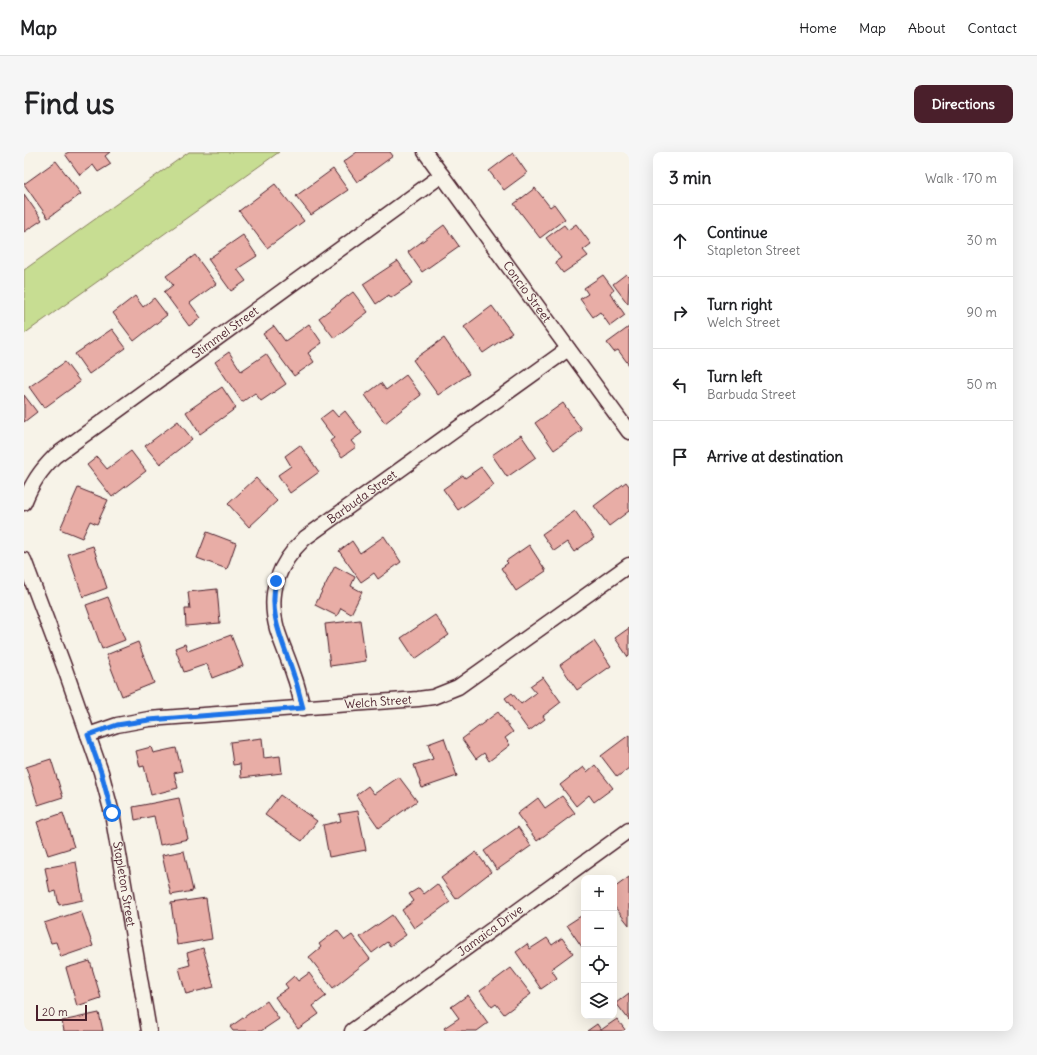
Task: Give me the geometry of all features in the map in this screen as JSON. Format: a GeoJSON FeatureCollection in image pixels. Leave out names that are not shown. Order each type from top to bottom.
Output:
{"type":"FeatureCollection","features":[{"type":"Feature","properties":{"kind":"street","name":"Concio Street"},"geometry":{"type":"LineString","coordinates":[[426,152],[629,432]]}},
{"type":"Feature","properties":{"kind":"street","name":"Stimmel Street"},"geometry":{"type":"LineString","coordinates":[[24,503],[30,488],[41,470],[55,456],[442,175]]}},
{"type":"Feature","properties":{"kind":"street","name":"Barbuda Street"},"geometry":{"type":"LineString","coordinates":[[303,708],[294,676],[277,629],[274,610],[274,591],[276,581],[283,564],[293,550],[305,538],[568,349]]}},
{"type":"Feature","properties":{"kind":"street","name":"Stapleton Street"},"geometry":{"type":"LineString","coordinates":[[24,560],[65,669],[101,772],[112,813],[149,1031]]}},
{"type":"Feature","properties":{"kind":"street","name":"Welch Street"},"geometry":{"type":"LineString","coordinates":[[88,735],[117,725],[149,720],[433,697],[458,687],[629,564]]}},
{"type":"Feature","properties":{"kind":"street","name":"Jamaica Drive"},"geometry":{"type":"LineString","coordinates":[[352,1031],[629,830]]}},
{"type":"Feature","properties":{"kind":"green space"},"geometry":{"type":"Polygon","coordinates":[[[189,152],[279,152],[24,334],[24,270],[189,152]]]}},
{"type":"Feature","properties":{"kind":"building"},"geometry":{"type":"Polygon","coordinates":[[[69,152],[110,152],[105,156],[111,164],[98,172],[93,165],[80,175],[65,154],[69,152]]]}},
{"type":"Feature","properties":{"kind":"building"},"geometry":{"type":"Polygon","coordinates":[[[357,152],[390,152],[393,156],[357,182],[343,162],[357,152]]]}},
{"type":"Feature","properties":{"kind":"building"},"geometry":{"type":"Polygon","coordinates":[[[513,153],[527,173],[504,190],[489,171],[513,153]]]}},
{"type":"Feature","properties":{"kind":"building"},"geometry":{"type":"Polygon","coordinates":[[[56,161],[81,194],[48,218],[24,184],[56,161]]]}},
{"type":"Feature","properties":{"kind":"building"},"geometry":{"type":"Polygon","coordinates":[[[333,169],[348,190],[311,215],[296,196],[333,169]]]}},
{"type":"Feature","properties":{"kind":"building"},"geometry":{"type":"Polygon","coordinates":[[[275,184],[304,221],[267,248],[239,211],[275,184]]]}},
{"type":"Feature","properties":{"kind":"building"},"geometry":{"type":"Polygon","coordinates":[[[535,188],[550,207],[554,204],[565,219],[540,238],[514,204],[535,188]]]}},
{"type":"Feature","properties":{"kind":"building"},"geometry":{"type":"Polygon","coordinates":[[[24,194],[42,220],[24,232],[24,194]]]}},
{"type":"Feature","properties":{"kind":"building"},"geometry":{"type":"Polygon","coordinates":[[[576,224],[591,244],[583,250],[588,256],[563,273],[555,262],[561,258],[546,238],[564,225],[568,230],[576,224]]]}},
{"type":"Feature","properties":{"kind":"building"},"geometry":{"type":"Polygon","coordinates":[[[444,225],[459,246],[422,272],[408,252],[444,225]]]}},
{"type":"Feature","properties":{"kind":"building"},"geometry":{"type":"Polygon","coordinates":[[[243,235],[257,256],[237,269],[246,281],[231,291],[208,259],[243,235]]]}},
{"type":"Feature","properties":{"kind":"building"},"geometry":{"type":"Polygon","coordinates":[[[195,255],[216,284],[190,303],[201,318],[189,326],[164,292],[173,285],[166,276],[195,255]]]}},
{"type":"Feature","properties":{"kind":"building"},"geometry":{"type":"Polygon","coordinates":[[[398,261],[413,283],[391,298],[389,295],[376,304],[363,284],[398,261]]]}},
{"type":"Feature","properties":{"kind":"building"},"geometry":{"type":"Polygon","coordinates":[[[626,274],[629,277],[628,304],[613,284],[626,274]]]}},
{"type":"Feature","properties":{"kind":"building"},"geometry":{"type":"Polygon","coordinates":[[[603,275],[614,290],[610,293],[625,315],[610,326],[600,312],[593,317],[580,299],[588,294],[584,288],[603,275]]]}},
{"type":"Feature","properties":{"kind":"building"},"geometry":{"type":"Polygon","coordinates":[[[353,292],[368,312],[334,338],[319,318],[353,292]]]}},
{"type":"Feature","properties":{"kind":"building"},"geometry":{"type":"Polygon","coordinates":[[[135,296],[143,307],[154,298],[167,315],[134,341],[113,313],[135,296]]]}},
{"type":"Feature","properties":{"kind":"building"},"geometry":{"type":"Polygon","coordinates":[[[492,306],[512,333],[483,353],[464,327],[492,306]]]}},
{"type":"Feature","properties":{"kind":"building"},"geometry":{"type":"Polygon","coordinates":[[[309,324],[322,343],[308,353],[314,362],[294,376],[263,334],[274,326],[285,341],[309,324]]]}},
{"type":"Feature","properties":{"kind":"building"},"geometry":{"type":"Polygon","coordinates":[[[629,327],[629,365],[618,350],[614,352],[607,343],[629,327]]]}},
{"type":"Feature","properties":{"kind":"building"},"geometry":{"type":"Polygon","coordinates":[[[112,329],[126,348],[89,374],[75,354],[112,329]]]}},
{"type":"Feature","properties":{"kind":"building"},"geometry":{"type":"Polygon","coordinates":[[[444,338],[469,374],[438,395],[413,360],[444,338]]]}},
{"type":"Feature","properties":{"kind":"building"},"geometry":{"type":"Polygon","coordinates":[[[229,352],[241,371],[266,354],[286,384],[261,401],[255,393],[242,402],[215,362],[229,352]]]}},
{"type":"Feature","properties":{"kind":"building"},"geometry":{"type":"Polygon","coordinates":[[[65,362],[80,382],[44,408],[29,387],[65,362]]]}},
{"type":"Feature","properties":{"kind":"building"},"geometry":{"type":"Polygon","coordinates":[[[406,375],[421,395],[385,423],[365,395],[381,383],[386,390],[406,375]]]}},
{"type":"Feature","properties":{"kind":"building"},"geometry":{"type":"Polygon","coordinates":[[[222,387],[236,408],[200,434],[186,412],[222,387]]]}},
{"type":"Feature","properties":{"kind":"building"},"geometry":{"type":"Polygon","coordinates":[[[24,395],[37,412],[24,422],[24,395]]]}},
{"type":"Feature","properties":{"kind":"building"},"geometry":{"type":"Polygon","coordinates":[[[563,403],[582,430],[554,450],[535,423],[563,403]]]}},
{"type":"Feature","properties":{"kind":"building"},"geometry":{"type":"Polygon","coordinates":[[[332,410],[338,417],[345,411],[362,433],[351,441],[356,447],[342,457],[330,441],[334,438],[320,419],[332,410]]]}},
{"type":"Feature","properties":{"kind":"building"},"geometry":{"type":"Polygon","coordinates":[[[178,421],[192,439],[160,464],[145,446],[178,421]]]}},
{"type":"Feature","properties":{"kind":"building"},"geometry":{"type":"Polygon","coordinates":[[[521,435],[536,457],[507,477],[492,455],[521,435]]]}},
{"type":"Feature","properties":{"kind":"building"},"geometry":{"type":"Polygon","coordinates":[[[300,445],[319,472],[290,493],[278,475],[291,466],[285,456],[300,445]]]}},
{"type":"Feature","properties":{"kind":"building"},"geometry":{"type":"Polygon","coordinates":[[[131,451],[146,471],[112,497],[87,465],[97,457],[107,469],[131,451]]]}},
{"type":"Feature","properties":{"kind":"building"},"geometry":{"type":"Polygon","coordinates":[[[481,467],[494,485],[458,510],[443,489],[463,475],[465,478],[481,467]]]}},
{"type":"Feature","properties":{"kind":"building"},"geometry":{"type":"Polygon","coordinates":[[[256,478],[277,501],[249,527],[228,504],[256,478]]]}},
{"type":"Feature","properties":{"kind":"building"},"geometry":{"type":"Polygon","coordinates":[[[626,482],[629,486],[629,511],[609,526],[594,506],[626,482]]]}},
{"type":"Feature","properties":{"kind":"building"},"geometry":{"type":"Polygon","coordinates":[[[78,488],[108,500],[97,524],[90,521],[82,538],[60,529],[78,488]]]}},
{"type":"Feature","properties":{"kind":"building"},"geometry":{"type":"Polygon","coordinates":[[[575,511],[594,538],[574,552],[567,542],[554,551],[542,534],[575,511]]]}},
{"type":"Feature","properties":{"kind":"building"},"geometry":{"type":"Polygon","coordinates":[[[207,532],[236,543],[227,569],[197,558],[207,532]]]}},
{"type":"Feature","properties":{"kind":"building"},"geometry":{"type":"Polygon","coordinates":[[[384,536],[401,562],[378,579],[374,573],[361,582],[339,551],[352,541],[360,553],[384,536]]]}},
{"type":"Feature","properties":{"kind":"building"},"geometry":{"type":"Polygon","coordinates":[[[529,545],[546,571],[516,591],[501,568],[508,563],[506,561],[529,545]]]}},
{"type":"Feature","properties":{"kind":"building"},"geometry":{"type":"Polygon","coordinates":[[[93,546],[107,588],[83,597],[68,554],[93,546]]]}},
{"type":"Feature","properties":{"kind":"building"},"geometry":{"type":"Polygon","coordinates":[[[335,566],[355,577],[351,586],[362,592],[351,614],[341,608],[337,616],[315,605],[335,566]]]}},
{"type":"Feature","properties":{"kind":"building"},"geometry":{"type":"Polygon","coordinates":[[[217,589],[220,623],[186,626],[185,609],[190,609],[188,592],[217,589]]]}},
{"type":"Feature","properties":{"kind":"building"},"geometry":{"type":"Polygon","coordinates":[[[108,597],[125,640],[102,649],[86,605],[108,597]]]}},
{"type":"Feature","properties":{"kind":"building"},"geometry":{"type":"Polygon","coordinates":[[[435,615],[449,635],[415,659],[401,638],[435,615]]]}},
{"type":"Feature","properties":{"kind":"building"},"geometry":{"type":"Polygon","coordinates":[[[360,620],[366,661],[330,666],[325,624],[360,620]]]}},
{"type":"Feature","properties":{"kind":"building"},"geometry":{"type":"Polygon","coordinates":[[[629,628],[629,656],[628,657],[615,638],[629,628]]]}},
{"type":"Feature","properties":{"kind":"building"},"geometry":{"type":"Polygon","coordinates":[[[231,635],[243,666],[212,678],[207,664],[184,672],[175,648],[185,644],[188,651],[231,635]]]}},
{"type":"Feature","properties":{"kind":"building"},"geometry":{"type":"Polygon","coordinates":[[[594,641],[611,666],[577,690],[560,665],[594,641]]]}},
{"type":"Feature","properties":{"kind":"building"},"geometry":{"type":"Polygon","coordinates":[[[138,642],[154,683],[122,696],[106,655],[138,642]]]}},
{"type":"Feature","properties":{"kind":"building"},"geometry":{"type":"Polygon","coordinates":[[[543,677],[561,702],[543,716],[545,719],[529,731],[505,698],[512,693],[521,704],[536,693],[530,686],[543,677]]]}},
{"type":"Feature","properties":{"kind":"building"},"geometry":{"type":"Polygon","coordinates":[[[498,712],[513,732],[505,738],[510,745],[489,761],[484,753],[476,759],[462,739],[498,712]]]}},
{"type":"Feature","properties":{"kind":"building"},"geometry":{"type":"Polygon","coordinates":[[[629,735],[629,768],[617,777],[601,756],[629,735]]]}},
{"type":"Feature","properties":{"kind":"building"},"geometry":{"type":"Polygon","coordinates":[[[262,738],[264,758],[280,756],[282,773],[241,778],[240,764],[233,765],[230,742],[262,738]]]}},
{"type":"Feature","properties":{"kind":"building"},"geometry":{"type":"Polygon","coordinates":[[[444,738],[457,776],[422,788],[414,765],[433,759],[428,744],[444,738]]]}},
{"type":"Feature","properties":{"kind":"building"},"geometry":{"type":"Polygon","coordinates":[[[151,747],[153,753],[176,748],[182,771],[174,773],[178,788],[151,795],[144,766],[140,767],[136,751],[151,747]]]}},
{"type":"Feature","properties":{"kind":"building"},"geometry":{"type":"Polygon","coordinates":[[[51,759],[63,797],[38,805],[26,767],[51,759]]]}},
{"type":"Feature","properties":{"kind":"building"},"geometry":{"type":"Polygon","coordinates":[[[595,765],[613,788],[594,802],[589,795],[576,806],[560,785],[583,767],[587,772],[595,765]]]}},
{"type":"Feature","properties":{"kind":"building"},"geometry":{"type":"Polygon","coordinates":[[[399,777],[417,801],[379,828],[356,795],[368,786],[374,794],[399,777]]]}},
{"type":"Feature","properties":{"kind":"building"},"geometry":{"type":"Polygon","coordinates":[[[280,795],[317,821],[302,841],[265,815],[280,795]]]}},
{"type":"Feature","properties":{"kind":"building"},"geometry":{"type":"Polygon","coordinates":[[[562,796],[575,813],[537,841],[517,814],[538,798],[545,808],[562,796]]]}},
{"type":"Feature","properties":{"kind":"building"},"geometry":{"type":"Polygon","coordinates":[[[179,798],[188,839],[160,845],[154,816],[135,820],[133,807],[179,798]]]}},
{"type":"Feature","properties":{"kind":"building"},"geometry":{"type":"Polygon","coordinates":[[[358,811],[366,850],[329,857],[323,825],[341,821],[339,814],[358,811]]]}},
{"type":"Feature","properties":{"kind":"building"},"geometry":{"type":"Polygon","coordinates":[[[63,813],[74,847],[48,855],[37,822],[63,813]]]}},
{"type":"Feature","properties":{"kind":"building"},"geometry":{"type":"Polygon","coordinates":[[[518,827],[531,846],[497,870],[484,851],[518,827]]]}},
{"type":"Feature","properties":{"kind":"building"},"geometry":{"type":"Polygon","coordinates":[[[184,851],[193,891],[171,895],[162,855],[184,851]]]}},
{"type":"Feature","properties":{"kind":"building"},"geometry":{"type":"Polygon","coordinates":[[[476,852],[491,872],[456,899],[441,878],[476,852]]]}},
{"type":"Feature","properties":{"kind":"building"},"geometry":{"type":"Polygon","coordinates":[[[76,862],[83,900],[59,905],[56,891],[50,893],[45,868],[76,862]]]}},
{"type":"Feature","properties":{"kind":"building"},"geometry":{"type":"Polygon","coordinates":[[[629,877],[629,925],[617,910],[617,886],[629,877]]]}},
{"type":"Feature","properties":{"kind":"building"},"geometry":{"type":"Polygon","coordinates":[[[437,884],[450,902],[414,928],[402,910],[414,901],[409,894],[419,888],[424,894],[437,884]]]}},
{"type":"Feature","properties":{"kind":"building"},"geometry":{"type":"Polygon","coordinates":[[[206,898],[212,939],[177,945],[171,903],[206,898]]]}},
{"type":"Feature","properties":{"kind":"building"},"geometry":{"type":"Polygon","coordinates":[[[81,911],[93,946],[61,957],[56,942],[51,943],[44,923],[81,911]]]}},
{"type":"Feature","properties":{"kind":"building"},"geometry":{"type":"Polygon","coordinates":[[[392,915],[406,935],[390,946],[387,942],[372,953],[360,937],[392,915]]]}},
{"type":"Feature","properties":{"kind":"building"},"geometry":{"type":"Polygon","coordinates":[[[581,916],[581,946],[567,925],[581,916]]]}},
{"type":"Feature","properties":{"kind":"building"},"geometry":{"type":"Polygon","coordinates":[[[337,930],[345,940],[352,935],[370,959],[333,988],[309,957],[321,947],[319,944],[337,930]]]}},
{"type":"Feature","properties":{"kind":"building"},"geometry":{"type":"Polygon","coordinates":[[[547,938],[552,945],[562,938],[573,953],[551,969],[557,978],[541,989],[516,952],[527,944],[530,949],[547,938]]]}},
{"type":"Feature","properties":{"kind":"building"},"geometry":{"type":"Polygon","coordinates":[[[203,948],[214,987],[186,994],[179,968],[190,965],[187,953],[203,948]]]}},
{"type":"Feature","properties":{"kind":"building"},"geometry":{"type":"Polygon","coordinates":[[[90,961],[101,998],[77,1006],[66,968],[90,961]]]}},
{"type":"Feature","properties":{"kind":"building"},"geometry":{"type":"Polygon","coordinates":[[[511,968],[531,994],[504,1014],[496,1004],[492,1007],[480,991],[511,968]]]}},
{"type":"Feature","properties":{"kind":"building"},"geometry":{"type":"Polygon","coordinates":[[[309,973],[326,996],[313,1006],[319,1014],[298,1029],[275,997],[288,988],[285,984],[294,976],[298,981],[309,973]]]}},
{"type":"Feature","properties":{"kind":"building"},"geometry":{"type":"Polygon","coordinates":[[[629,993],[629,1020],[617,1004],[617,1002],[629,993]]]}},
{"type":"Feature","properties":{"kind":"building"},"geometry":{"type":"Polygon","coordinates":[[[468,995],[488,1023],[477,1031],[446,1031],[444,1028],[459,1018],[451,1007],[468,995]]]}},
{"type":"Feature","properties":{"kind":"building"},"geometry":{"type":"Polygon","coordinates":[[[267,1001],[279,1019],[261,1031],[233,1031],[230,1027],[267,1001]]]}},
{"type":"Feature","properties":{"kind":"building"},"geometry":{"type":"Polygon","coordinates":[[[99,1013],[103,1031],[64,1031],[62,1021],[99,1013]]]}},
{"type":"Feature","properties":{"kind":"building"},"geometry":{"type":"Polygon","coordinates":[[[617,1019],[626,1031],[587,1031],[597,1024],[601,1030],[617,1019]]]}},
{"type":"Feature","properties":{"kind":"route"},"geometry":{"type":"LineString","coordinates":[[112,813],[101,772],[88,735],[117,725],[149,720],[303,708],[294,676],[277,629],[274,610],[274,591],[276,581]]}}]}
